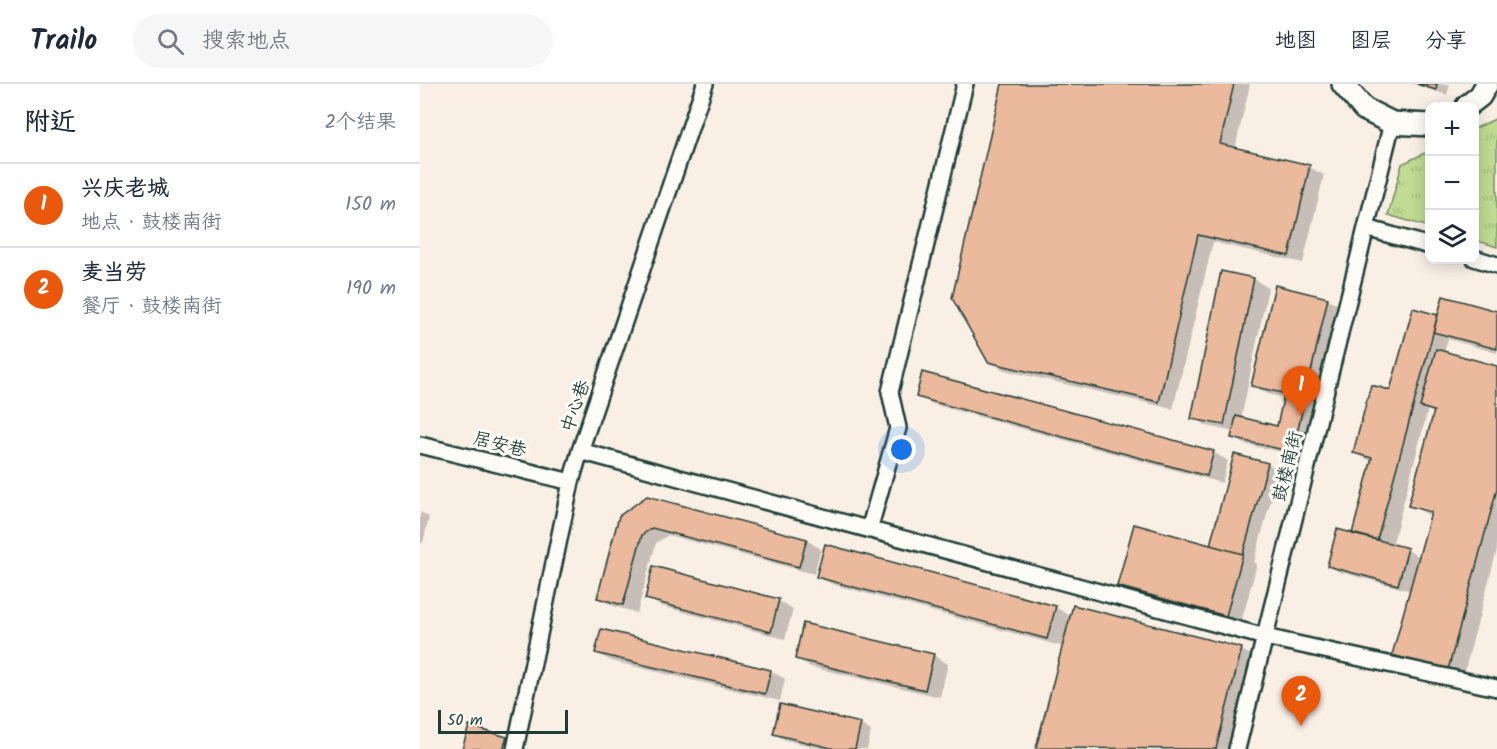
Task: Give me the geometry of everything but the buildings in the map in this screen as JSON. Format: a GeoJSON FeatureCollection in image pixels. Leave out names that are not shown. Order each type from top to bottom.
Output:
{"type":"FeatureCollection","features":[{"type":"Feature","properties":{"kind":"main road"},"geometry":{"type":"LineString","coordinates":[[1344,84],[1364,109],[1392,123],[1425,124]]}},
{"type":"Feature","properties":{"kind":"main road"},"geometry":{"type":"LineString","coordinates":[[1472,102],[1480,96],[1487,84]]}},
{"type":"Feature","properties":{"kind":"street","name":"中心巷"},"geometry":{"type":"LineString","coordinates":[[515,749],[571,482],[705,84]]}},
{"type":"Feature","properties":{"kind":"street"},"geometry":{"type":"LineString","coordinates":[[869,530],[898,428],[890,392],[965,84]]}},
{"type":"Feature","properties":{"kind":"street","name":"鼓楼南街"},"geometry":{"type":"LineString","coordinates":[[1237,749],[1392,123]]}},
{"type":"Feature","properties":{"kind":"street"},"geometry":{"type":"LineString","coordinates":[[1366,228],[1425,245]]}},
{"type":"Feature","properties":{"kind":"street"},"geometry":{"type":"LineString","coordinates":[[1479,260],[1497,265]]}},
{"type":"Feature","properties":{"kind":"street","name":"居安巷"},"geometry":{"type":"LineString","coordinates":[[420,445],[571,482]]}},
{"type":"Feature","properties":{"kind":"street"},"geometry":{"type":"LineString","coordinates":[[580,452],[1265,637],[1497,688]]}},
{"type":"Feature","properties":{"kind":"green space"},"geometry":{"type":"Polygon","coordinates":[[[1497,118],[1497,247],[1479,241],[1479,127],[1497,118]]]}},
{"type":"Feature","properties":{"kind":"green space"},"geometry":{"type":"Polygon","coordinates":[[[1425,153],[1425,226],[1388,215],[1402,164],[1425,153]]]}},
{"type":"Feature","properties":{"kind":"place","name":"兴庆老城"},"geometry":{"type":"Point","coordinates":[1301,416]}},
{"type":"Feature","properties":{"kind":"place","name":"麦当劳"},"geometry":{"type":"Point","coordinates":[1301,726]}}]}
